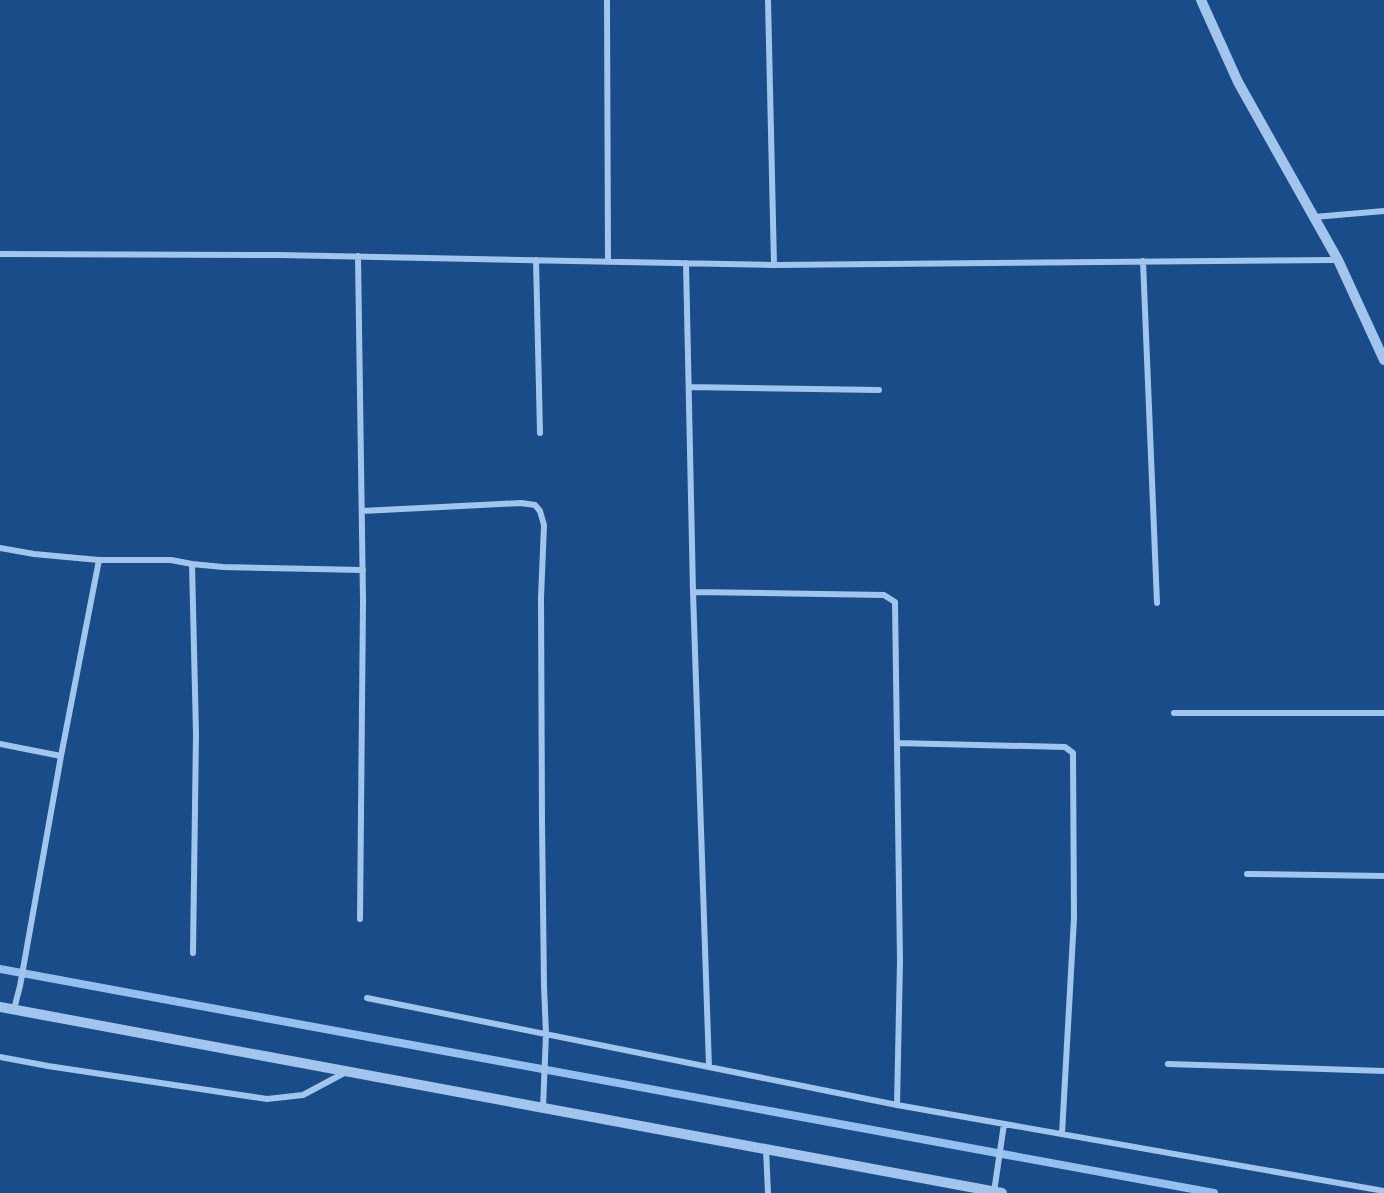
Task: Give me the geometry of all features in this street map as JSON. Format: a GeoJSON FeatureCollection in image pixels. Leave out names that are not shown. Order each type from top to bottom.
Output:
{"type":"FeatureCollection","features":[{"type":"Feature","properties":{"kind":"street"},"geometry":{"type":"LineString","coordinates":[[606,0],[608,262]]}},
{"type":"Feature","properties":{"kind":"street"},"geometry":{"type":"LineString","coordinates":[[768,0],[774,265]]}},
{"type":"Feature","properties":{"kind":"street"},"geometry":{"type":"LineString","coordinates":[[1201,0],[1238,82],[1338,260],[1384,360]]}},
{"type":"Feature","properties":{"kind":"street"},"geometry":{"type":"LineString","coordinates":[[1314,217],[1384,211]]}},
{"type":"Feature","properties":{"kind":"street"},"geometry":{"type":"LineString","coordinates":[[0,254],[358,256],[774,265],[1338,260]]}},
{"type":"Feature","properties":{"kind":"street"},"geometry":{"type":"LineString","coordinates":[[358,256],[363,570],[360,919]]}},
{"type":"Feature","properties":{"kind":"street"},"geometry":{"type":"LineString","coordinates":[[536,260],[540,433]]}},
{"type":"Feature","properties":{"kind":"street"},"geometry":{"type":"LineString","coordinates":[[1143,261],[1157,603]]}},
{"type":"Feature","properties":{"kind":"street"},"geometry":{"type":"LineString","coordinates":[[686,263],[693,592],[709,1067]]}},
{"type":"Feature","properties":{"kind":"street"},"geometry":{"type":"LineString","coordinates":[[688,387],[879,390]]}},
{"type":"Feature","properties":{"kind":"street"},"geometry":{"type":"LineString","coordinates":[[362,511],[521,503],[535,505],[540,511],[544,525],[541,598],[546,1034],[543,1108]]}},
{"type":"Feature","properties":{"kind":"street"},"geometry":{"type":"LineString","coordinates":[[0,548],[34,554],[99,560],[171,560],[192,564],[363,570]]}},
{"type":"Feature","properties":{"kind":"street"},"geometry":{"type":"LineString","coordinates":[[14,1010],[99,560]]}},
{"type":"Feature","properties":{"kind":"street"},"geometry":{"type":"LineString","coordinates":[[192,564],[196,734],[193,952]]}},
{"type":"Feature","properties":{"kind":"street"},"geometry":{"type":"LineString","coordinates":[[693,592],[884,596],[895,602],[900,961],[897,1105]]}},
{"type":"Feature","properties":{"kind":"street"},"geometry":{"type":"LineString","coordinates":[[1174,713],[1384,713]]}},
{"type":"Feature","properties":{"kind":"street"},"geometry":{"type":"LineString","coordinates":[[897,743],[1065,747],[1073,753],[1074,918],[1062,1134]]}},
{"type":"Feature","properties":{"kind":"street"},"geometry":{"type":"LineString","coordinates":[[0,744],[61,756]]}},
{"type":"Feature","properties":{"kind":"street"},"geometry":{"type":"LineString","coordinates":[[1247,874],[1384,876]]}},
{"type":"Feature","properties":{"kind":"street"},"geometry":{"type":"LineString","coordinates":[[367,998],[897,1105],[1384,1191]]}},
{"type":"Feature","properties":{"kind":"street"},"geometry":{"type":"LineString","coordinates":[[0,1007],[998,1192],[998,1167],[1004,1124]]}},
{"type":"Feature","properties":{"kind":"street"},"geometry":{"type":"LineString","coordinates":[[0,1057],[267,1099],[303,1095],[346,1071]]}},
{"type":"Feature","properties":{"kind":"street"},"geometry":{"type":"LineString","coordinates":[[1168,1064],[1384,1071]]}},
{"type":"Feature","properties":{"kind":"street"},"geometry":{"type":"LineString","coordinates":[[766,1149],[768,1193]]}},
{"type":"Feature","properties":{"kind":"waterway"},"geometry":{"type":"LineString","coordinates":[[0,969],[1214,1193]]}}]}
